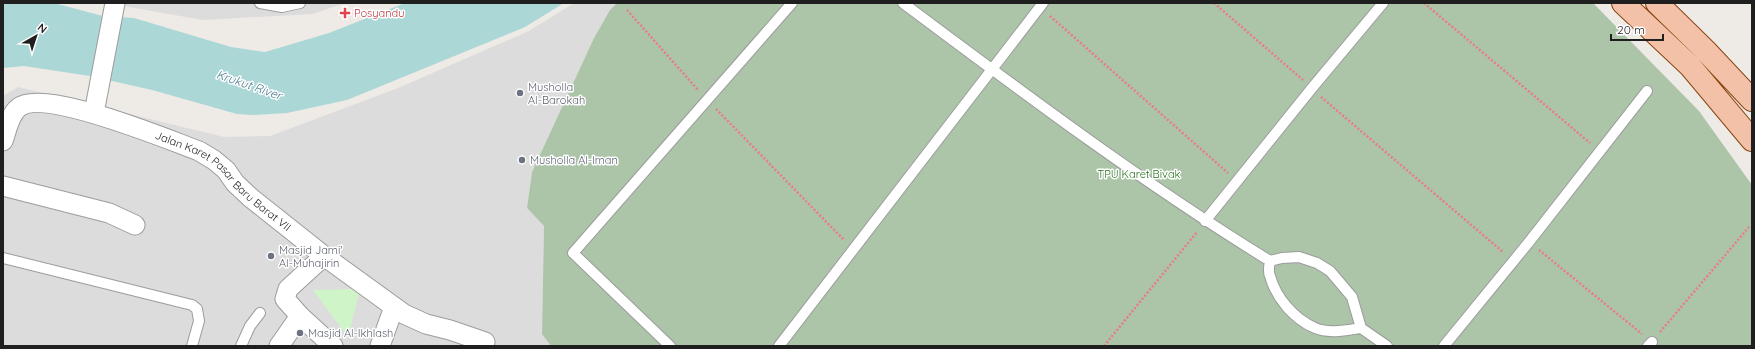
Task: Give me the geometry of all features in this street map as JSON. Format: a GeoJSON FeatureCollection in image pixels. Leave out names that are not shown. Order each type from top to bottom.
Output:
{"type":"FeatureCollection","features":[{"type":"Feature","properties":{"kind":"main road"},"geometry":{"type":"LineString","coordinates":[[1623,3],[1690,66],[1752,140]]}},
{"type":"Feature","properties":{"kind":"main road"},"geometry":{"type":"LineString","coordinates":[[1656,3],[1706,50],[1752,100]]}},
{"type":"Feature","properties":{"kind":"street"},"geometry":{"type":"LineString","coordinates":[[94,113],[115,8]]}},
{"type":"Feature","properties":{"kind":"street","name":"Jalan Karet Pasar Baru Barat VII"},"geometry":{"type":"LineString","coordinates":[[3,141],[11,117],[18,107],[28,103],[38,102],[94,113],[199,151],[214,160],[226,170],[235,183],[251,198],[324,256],[404,314],[426,324],[450,330],[485,342]]}},
{"type":"Feature","properties":{"kind":"street"},"geometry":{"type":"LineString","coordinates":[[3,186],[109,213],[135,225]]}},
{"type":"Feature","properties":{"kind":"street"},"geometry":{"type":"LineString","coordinates":[[324,256],[296,281],[286,293],[285,299],[300,316],[333,346]]}},
{"type":"Feature","properties":{"kind":"street"},"geometry":{"type":"LineString","coordinates":[[380,346],[394,307]]}},
{"type":"Feature","properties":{"kind":"street"},"geometry":{"type":"LineString","coordinates":[[278,346],[300,316]]}},
{"type":"Feature","properties":{"kind":"lane"},"geometry":{"type":"LineString","coordinates":[[260,3],[282,7],[300,3]]}},
{"type":"Feature","properties":{"kind":"lane"},"geometry":{"type":"LineString","coordinates":[[670,346],[574,253],[792,3]]}},
{"type":"Feature","properties":{"kind":"lane"},"geometry":{"type":"LineString","coordinates":[[903,3],[992,70],[1205,222],[1270,261],[1282,258],[1299,258],[1317,263],[1330,271],[1352,297],[1361,328],[1387,346]]}},
{"type":"Feature","properties":{"kind":"lane"},"geometry":{"type":"LineString","coordinates":[[1205,222],[1312,88],[1383,3]]}},
{"type":"Feature","properties":{"kind":"lane"},"geometry":{"type":"LineString","coordinates":[[779,346],[854,251],[1042,5]]}},
{"type":"Feature","properties":{"kind":"lane"},"geometry":{"type":"LineString","coordinates":[[1444,346],[1514,261],[1647,91]]}},
{"type":"Feature","properties":{"kind":"lane"},"geometry":{"type":"LineString","coordinates":[[3,258],[192,305],[197,309],[200,321],[192,346]]}},
{"type":"Feature","properties":{"kind":"lane"},"geometry":{"type":"LineString","coordinates":[[1270,261],[1269,275],[1275,290],[1284,304],[1298,317],[1316,329],[1334,331],[1361,328]]}},
{"type":"Feature","properties":{"kind":"lane"},"geometry":{"type":"LineString","coordinates":[[241,346],[250,326],[260,313]]}},
{"type":"Feature","properties":{"kind":"path"},"geometry":{"type":"LineString","coordinates":[[1214,3],[1514,261]]}},
{"type":"Feature","properties":{"kind":"path"},"geometry":{"type":"LineString","coordinates":[[1424,3],[1600,151]]}},
{"type":"Feature","properties":{"kind":"path"},"geometry":{"type":"LineString","coordinates":[[1042,5],[1237,182]]}},
{"type":"Feature","properties":{"kind":"path"},"geometry":{"type":"LineString","coordinates":[[626,10],[707,100],[854,251]]}},
{"type":"Feature","properties":{"kind":"path"},"geometry":{"type":"LineString","coordinates":[[1104,346],[1205,222]]}},
{"type":"Feature","properties":{"kind":"path"},"geometry":{"type":"LineString","coordinates":[[1529,242],[1650,344],[1749,227]]}},
{"type":"Feature","properties":{"kind":"shaded area"},"geometry":{"type":"Polygon","coordinates":[[[106,3],[345,3],[313,14],[203,20],[106,3]]]}},
{"type":"Feature","properties":{"kind":"shaded area"},"geometry":{"type":"Polygon","coordinates":[[[574,3],[617,3],[610,10],[594,38],[532,172],[527,208],[544,226],[542,333],[551,346],[3,346],[3,96],[18,87],[224,137],[270,136],[398,88],[529,31],[574,3]]]}},
{"type":"Feature","properties":{"kind":"green space","name":"TPU Karet Bivak"},"geometry":{"type":"Polygon","coordinates":[[[617,3],[1593,3],[1699,111],[1752,185],[1752,346],[551,346],[542,334],[544,226],[527,208],[532,172],[594,38],[610,10],[617,3]]]}},
{"type":"Feature","properties":{"kind":"green space"},"geometry":{"type":"Polygon","coordinates":[[[360,289],[348,337],[313,290],[360,289]]]}},
{"type":"Feature","properties":{"kind":"water","name":"Krukut River"},"geometry":{"type":"Polygon","coordinates":[[[3,3],[54,3],[103,16],[134,18],[231,47],[265,52],[329,33],[405,3],[564,3],[525,27],[347,100],[287,113],[253,115],[237,114],[152,90],[90,76],[24,66],[3,68],[3,3]]]}},
{"type":"Feature","properties":{"kind":"place","name":"Posyandu"},"geometry":{"type":"Point","coordinates":[345,13]}},
{"type":"Feature","properties":{"kind":"place","name":"Musholla Al-Barokah"},"geometry":{"type":"Point","coordinates":[520,93]}},
{"type":"Feature","properties":{"kind":"place","name":"Musholla Al-Iman"},"geometry":{"type":"Point","coordinates":[522,160]}},
{"type":"Feature","properties":{"kind":"place","name":"Masjid Jami' Al-Muhajirin"},"geometry":{"type":"Point","coordinates":[271,256]}},
{"type":"Feature","properties":{"kind":"place","name":"Masjid Al-Ikhlash"},"geometry":{"type":"Point","coordinates":[300,333]}}]}
